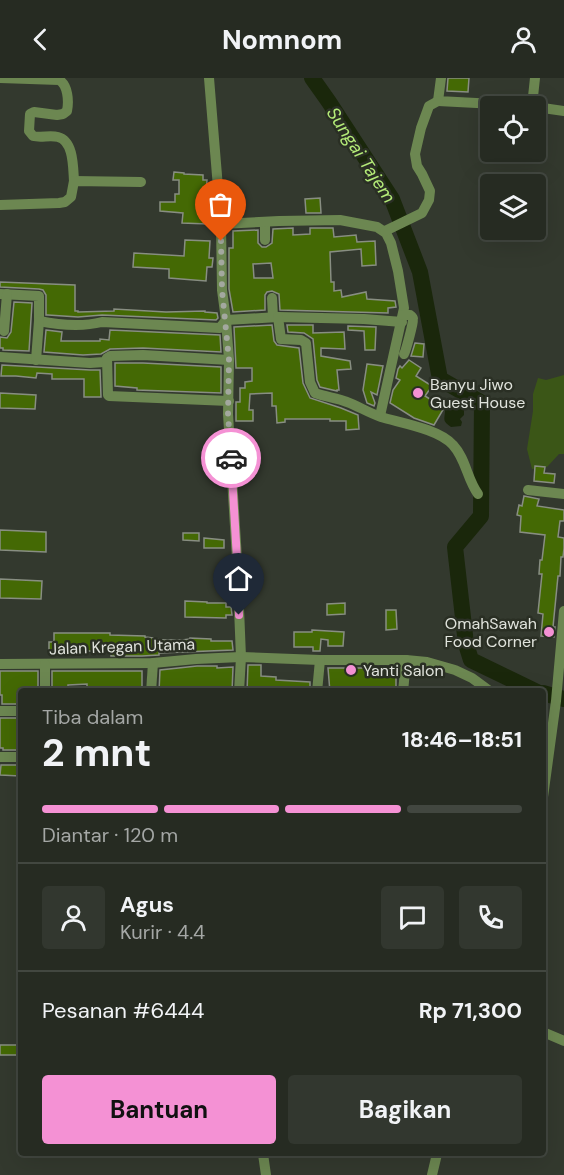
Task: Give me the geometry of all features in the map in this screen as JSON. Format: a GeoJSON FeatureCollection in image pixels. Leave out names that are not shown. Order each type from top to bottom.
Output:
{"type":"FeatureCollection","features":[{"type":"Feature","properties":{"kind":"street"},"geometry":{"type":"LineString","coordinates":[[0,78],[63,82],[67,111],[57,115],[34,112],[30,114],[29,131],[33,136],[58,137],[66,142],[72,159],[74,181],[73,194],[65,202],[0,205]]}},
{"type":"Feature","properties":{"kind":"street"},"geometry":{"type":"LineString","coordinates":[[208,78],[221,224],[222,290],[229,360],[228,425],[237,559],[241,657],[239,688]]}},
{"type":"Feature","properties":{"kind":"street"},"geometry":{"type":"LineString","coordinates":[[438,100],[441,78]]}},
{"type":"Feature","properties":{"kind":"street"},"geometry":{"type":"LineString","coordinates":[[534,96],[535,78]]}},
{"type":"Feature","properties":{"kind":"street"},"geometry":{"type":"LineString","coordinates":[[221,224],[340,220],[390,229],[422,213],[429,200],[430,191],[417,166],[415,154],[429,106],[438,100],[480,103]]}},
{"type":"Feature","properties":{"kind":"street"},"geometry":{"type":"LineString","coordinates":[[546,108],[564,111]]}},
{"type":"Feature","properties":{"kind":"street"},"geometry":{"type":"LineString","coordinates":[[74,181],[141,182]]}},
{"type":"Feature","properties":{"kind":"street"},"geometry":{"type":"LineString","coordinates":[[265,222],[265,240]]}},
{"type":"Feature","properties":{"kind":"street"},"geometry":{"type":"LineString","coordinates":[[380,416],[404,308],[390,229]]}},
{"type":"Feature","properties":{"kind":"street"},"geometry":{"type":"LineString","coordinates":[[4,332],[4,294],[39,296],[36,360]]}},
{"type":"Feature","properties":{"kind":"street"},"geometry":{"type":"LineString","coordinates":[[272,298],[281,339],[301,340],[306,343],[310,382],[315,393],[345,401],[380,416],[422,428],[447,439],[458,450],[478,494]]}},
{"type":"Feature","properties":{"kind":"street"},"geometry":{"type":"LineString","coordinates":[[39,321],[89,325],[102,322],[220,328],[226,320],[276,317],[402,319],[410,315],[414,322],[404,354]]}},
{"type":"Feature","properties":{"kind":"street"},"geometry":{"type":"LineString","coordinates":[[0,357],[90,363],[104,362],[110,356],[143,355],[229,360]]}},
{"type":"Feature","properties":{"kind":"street"},"geometry":{"type":"LineString","coordinates":[[107,358],[109,396],[229,401]]}},
{"type":"Feature","properties":{"kind":"street"},"geometry":{"type":"LineString","coordinates":[[528,490],[564,494]]}},
{"type":"Feature","properties":{"kind":"street"},"geometry":{"type":"LineString","coordinates":[[546,748],[548,715],[556,697],[564,611]]}},
{"type":"Feature","properties":{"kind":"street","name":"Jalan Kregan Utama"},"geometry":{"type":"LineString","coordinates":[[0,664],[153,663],[241,657],[406,660],[427,662],[455,670],[472,678],[485,688]]}},
{"type":"Feature","properties":{"kind":"street"},"geometry":{"type":"LineString","coordinates":[[316,688],[320,660]]}},
{"type":"Feature","properties":{"kind":"street"},"geometry":{"type":"LineString","coordinates":[[402,688],[406,660]]}},
{"type":"Feature","properties":{"kind":"street"},"geometry":{"type":"LineString","coordinates":[[151,688],[153,663]]}},
{"type":"Feature","properties":{"kind":"street"},"geometry":{"type":"LineString","coordinates":[[45,664],[45,688]]}},
{"type":"Feature","properties":{"kind":"street"},"geometry":{"type":"LineString","coordinates":[[0,711],[18,711]]}},
{"type":"Feature","properties":{"kind":"street"},"geometry":{"type":"LineString","coordinates":[[0,757],[18,757]]}},
{"type":"Feature","properties":{"kind":"street"},"geometry":{"type":"LineString","coordinates":[[546,1033],[564,1041]]}},
{"type":"Feature","properties":{"kind":"street"},"geometry":{"type":"LineString","coordinates":[[263,1156],[266,1175]]}},
{"type":"Feature","properties":{"kind":"street"},"geometry":{"type":"LineString","coordinates":[[432,1175],[437,1156]]}},
{"type":"Feature","properties":{"kind":"green space"},"geometry":{"type":"Polygon","coordinates":[[[564,375],[564,454],[559,454],[547,467],[532,469],[527,449],[533,411],[533,394],[538,378],[546,380],[564,375]]]}},
{"type":"Feature","properties":{"kind":"shaded area"},"geometry":{"type":"Polygon","coordinates":[[[453,404],[464,408],[464,415],[460,419],[461,426],[451,427],[445,421],[444,408],[446,405],[453,404]]]}},
{"type":"Feature","properties":{"kind":"building"},"geometry":{"type":"Polygon","coordinates":[[[448,78],[469,78],[468,92],[447,91],[448,78]]]}},
{"type":"Feature","properties":{"kind":"building"},"geometry":{"type":"Polygon","coordinates":[[[174,172],[203,175],[203,180],[207,180],[206,193],[211,193],[212,206],[208,206],[208,224],[182,223],[183,213],[160,211],[160,202],[175,202],[175,194],[179,194],[179,180],[173,180],[174,172]]]}},
{"type":"Feature","properties":{"kind":"building"},"geometry":{"type":"Polygon","coordinates":[[[320,198],[321,213],[306,213],[305,199],[320,198]]]}},
{"type":"Feature","properties":{"kind":"building"},"geometry":{"type":"Polygon","coordinates":[[[293,228],[293,235],[310,234],[310,228],[333,228],[334,237],[356,235],[357,242],[375,241],[376,265],[362,266],[361,249],[330,252],[331,282],[334,282],[334,291],[341,290],[342,297],[366,292],[367,299],[395,301],[396,307],[388,308],[388,313],[280,310],[279,294],[272,291],[265,295],[265,310],[233,312],[229,289],[229,248],[233,248],[233,231],[258,230],[258,243],[266,247],[272,243],[273,229],[293,228]],[[271,263],[253,264],[254,278],[273,278],[271,263]]]}},
{"type":"Feature","properties":{"kind":"building"},"geometry":{"type":"Polygon","coordinates":[[[185,240],[210,241],[209,258],[213,258],[212,267],[207,267],[206,281],[169,278],[169,269],[133,267],[134,253],[184,256],[185,240]]]}},
{"type":"Feature","properties":{"kind":"building"},"geometry":{"type":"Polygon","coordinates":[[[0,282],[75,285],[75,311],[78,312],[114,311],[114,309],[166,312],[205,311],[217,313],[218,318],[216,320],[46,315],[46,295],[43,290],[0,287],[0,282]]]}},
{"type":"Feature","properties":{"kind":"building"},"geometry":{"type":"Polygon","coordinates":[[[14,302],[32,303],[29,351],[0,348],[0,337],[7,338],[11,332],[14,302]]]}},
{"type":"Feature","properties":{"kind":"building"},"geometry":{"type":"Polygon","coordinates":[[[272,325],[274,341],[277,345],[299,348],[303,383],[310,398],[358,415],[359,429],[346,430],[346,421],[330,421],[330,419],[285,419],[285,422],[277,423],[276,406],[272,406],[272,393],[250,394],[249,410],[253,410],[253,421],[236,421],[236,402],[240,402],[240,388],[245,388],[245,382],[252,381],[252,368],[236,368],[234,327],[272,325]]]}},
{"type":"Feature","properties":{"kind":"building"},"geometry":{"type":"Polygon","coordinates":[[[287,325],[313,325],[313,333],[344,332],[345,349],[321,348],[321,356],[350,361],[351,369],[337,370],[339,390],[320,387],[317,380],[313,339],[304,333],[288,332],[287,325]]]}},
{"type":"Feature","properties":{"kind":"building"},"geometry":{"type":"Polygon","coordinates":[[[348,326],[376,327],[375,350],[365,350],[364,331],[348,330],[348,326]]]}},
{"type":"Feature","properties":{"kind":"building"},"geometry":{"type":"Polygon","coordinates":[[[46,330],[62,332],[61,341],[109,340],[110,330],[220,335],[221,352],[143,348],[110,349],[101,354],[83,355],[44,352],[46,330]]]}},
{"type":"Feature","properties":{"kind":"building"},"geometry":{"type":"Polygon","coordinates":[[[415,343],[424,344],[423,357],[411,356],[415,343]]]}},
{"type":"Feature","properties":{"kind":"building"},"geometry":{"type":"Polygon","coordinates":[[[409,360],[421,368],[416,376],[432,386],[425,396],[444,408],[434,425],[414,418],[390,403],[393,390],[400,380],[396,378],[398,369],[409,360]]]}},
{"type":"Feature","properties":{"kind":"building"},"geometry":{"type":"Polygon","coordinates":[[[115,363],[221,367],[221,393],[137,390],[137,388],[115,386],[115,363]]]}},
{"type":"Feature","properties":{"kind":"building"},"geometry":{"type":"Polygon","coordinates":[[[367,364],[383,366],[377,395],[371,392],[374,406],[367,403],[363,390],[367,364]]]}},
{"type":"Feature","properties":{"kind":"building"},"geometry":{"type":"Polygon","coordinates":[[[2,365],[100,370],[101,397],[84,397],[84,379],[52,379],[52,374],[37,373],[36,378],[1,376],[2,365]]]}},
{"type":"Feature","properties":{"kind":"building"},"geometry":{"type":"Polygon","coordinates":[[[0,393],[36,395],[35,409],[0,408],[0,393]]]}},
{"type":"Feature","properties":{"kind":"building"},"geometry":{"type":"Polygon","coordinates":[[[535,466],[545,467],[544,473],[555,474],[554,483],[534,481],[535,466]]]}},
{"type":"Feature","properties":{"kind":"building"},"geometry":{"type":"Polygon","coordinates":[[[524,496],[539,499],[537,506],[564,510],[564,521],[560,521],[558,537],[564,538],[564,548],[560,576],[558,576],[554,637],[541,636],[543,614],[538,613],[542,574],[539,574],[545,535],[520,532],[521,516],[517,515],[524,496]]]}},
{"type":"Feature","properties":{"kind":"building"},"geometry":{"type":"Polygon","coordinates":[[[0,530],[46,532],[46,552],[0,550],[0,530]]]}},
{"type":"Feature","properties":{"kind":"building"},"geometry":{"type":"Polygon","coordinates":[[[183,533],[199,533],[199,541],[183,540],[183,533]]]}},
{"type":"Feature","properties":{"kind":"building"},"geometry":{"type":"Polygon","coordinates":[[[204,538],[224,540],[224,548],[204,548],[204,538]]]}},
{"type":"Feature","properties":{"kind":"building"},"geometry":{"type":"Polygon","coordinates":[[[0,579],[42,581],[41,599],[0,598],[0,579]]]}},
{"type":"Feature","properties":{"kind":"building"},"geometry":{"type":"Polygon","coordinates":[[[185,601],[226,603],[226,607],[231,607],[232,615],[226,615],[226,618],[185,617],[185,601]]]}},
{"type":"Feature","properties":{"kind":"building"},"geometry":{"type":"Polygon","coordinates":[[[345,603],[345,614],[327,615],[327,604],[345,603]]]}},
{"type":"Feature","properties":{"kind":"building"},"geometry":{"type":"Polygon","coordinates":[[[386,610],[396,610],[397,629],[386,630],[386,610]]]}},
{"type":"Feature","properties":{"kind":"building"},"geometry":{"type":"Polygon","coordinates":[[[312,630],[344,632],[343,646],[328,646],[328,640],[321,639],[320,651],[313,651],[313,647],[294,647],[294,632],[312,632],[312,630]]]}},
{"type":"Feature","properties":{"kind":"building"},"geometry":{"type":"Polygon","coordinates":[[[54,633],[110,633],[110,635],[145,636],[165,640],[211,639],[211,641],[232,641],[233,650],[159,653],[159,655],[142,656],[111,656],[111,651],[49,652],[49,642],[54,642],[54,633]]]}},
{"type":"Feature","properties":{"kind":"building"},"geometry":{"type":"Polygon","coordinates":[[[248,665],[261,665],[261,676],[276,677],[276,680],[310,682],[310,688],[247,688],[248,665]]]}},
{"type":"Feature","properties":{"kind":"building"},"geometry":{"type":"Polygon","coordinates":[[[197,666],[233,667],[232,688],[159,688],[160,670],[197,666]]]}},
{"type":"Feature","properties":{"kind":"building"},"geometry":{"type":"Polygon","coordinates":[[[328,668],[396,671],[396,688],[330,688],[328,668]]]}},
{"type":"Feature","properties":{"kind":"building"},"geometry":{"type":"Polygon","coordinates":[[[0,671],[38,671],[38,688],[18,688],[17,704],[2,704],[2,695],[0,695],[0,671]]]}},
{"type":"Feature","properties":{"kind":"building"},"geometry":{"type":"Polygon","coordinates":[[[52,671],[142,671],[142,688],[87,688],[87,684],[68,685],[68,688],[52,688],[52,671]]]}},
{"type":"Feature","properties":{"kind":"building"},"geometry":{"type":"Polygon","coordinates":[[[0,718],[18,718],[18,750],[0,748],[0,718]]]}},
{"type":"Feature","properties":{"kind":"building"},"geometry":{"type":"Polygon","coordinates":[[[1,765],[18,765],[18,776],[0,775],[1,765]]]}},
{"type":"Feature","properties":{"kind":"building"},"geometry":{"type":"Polygon","coordinates":[[[0,1045],[18,1045],[18,1055],[0,1055],[0,1045]]]}},
{"type":"Feature","properties":{"kind":"waterway","name":"Sungai Tajem"},"geometry":{"type":"LineString","coordinates":[[312,78],[392,199],[420,272],[440,379],[482,403],[481,516],[455,547],[466,644],[471,660],[529,688]]}},
{"type":"Feature","properties":{"kind":"waterway","name":"Sungai Tajem"},"geometry":{"type":"LineString","coordinates":[[546,694],[564,699]]}},
{"type":"Feature","properties":{"kind":"way so far"},"geometry":{"type":"LineString","coordinates":[[221,241],[222,290],[229,360],[228,414],[231,458]]}},
{"type":"Feature","properties":{"kind":"place","name":"Banyu Jiwo Guest House"},"geometry":{"type":"Point","coordinates":[418,393]}},
{"type":"Feature","properties":{"kind":"place","name":"OmahSawah Food Corner"},"geometry":{"type":"Point","coordinates":[549,632]}},
{"type":"Feature","properties":{"kind":"place","name":"Yanti Salon"},"geometry":{"type":"Point","coordinates":[351,670]}},
{"type":"Feature","properties":{"kind":"route"},"geometry":{"type":"LineString","coordinates":[[231,458],[239,615]]}}]}
